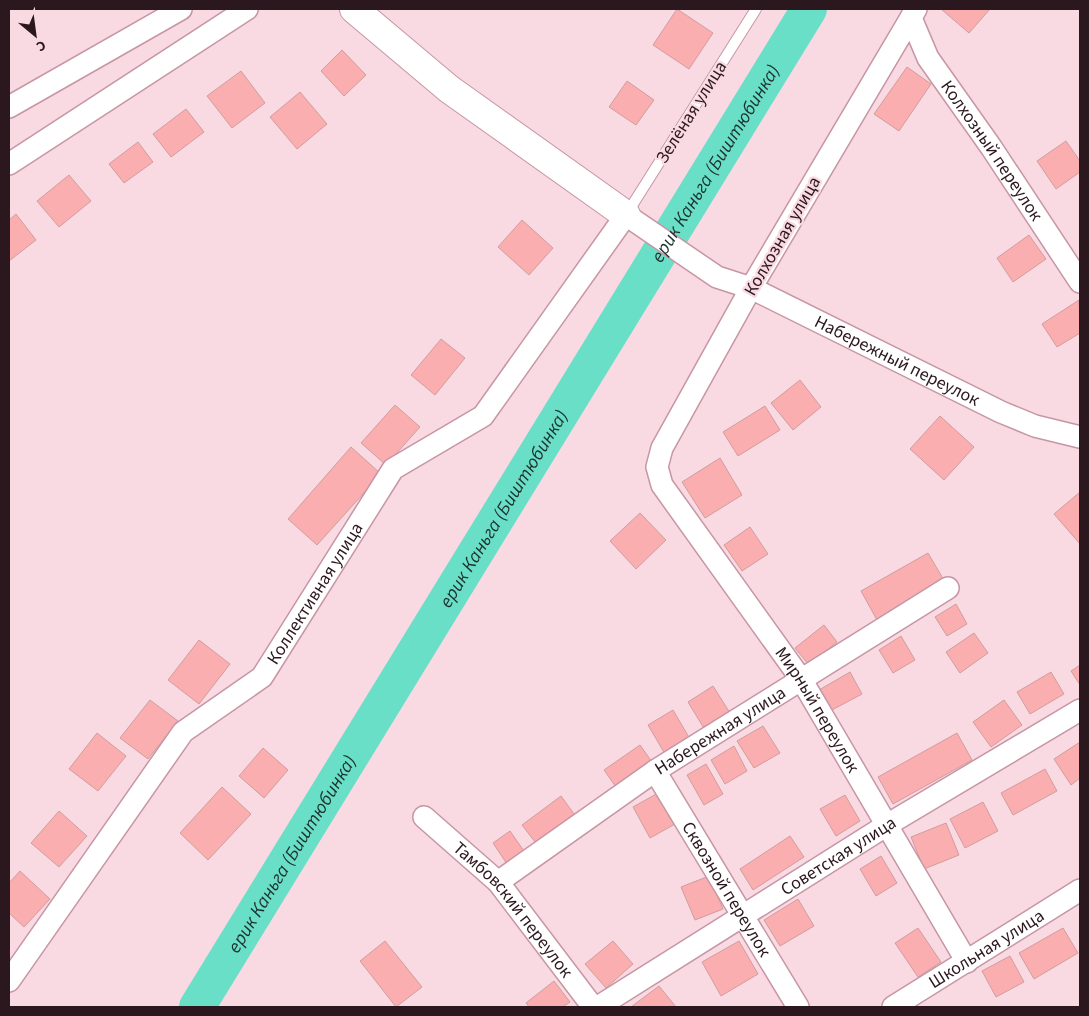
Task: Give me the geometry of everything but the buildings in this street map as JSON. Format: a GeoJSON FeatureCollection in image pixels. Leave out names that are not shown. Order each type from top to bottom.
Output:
{"type":"FeatureCollection","features":[{"type":"Feature","properties":{"kind":"street"},"geometry":{"type":"LineString","coordinates":[[9,107],[181,9]]}},
{"type":"Feature","properties":{"kind":"street"},"geometry":{"type":"LineString","coordinates":[[9,164],[246,9]]}},
{"type":"Feature","properties":{"kind":"street"},"geometry":{"type":"LineString","coordinates":[[361,13],[449,89],[626,215]]}},
{"type":"Feature","properties":{"kind":"street","name":"Колхозный переулок"},"geometry":{"type":"LineString","coordinates":[[913,13],[928,58],[991,147],[1080,282]]}},
{"type":"Feature","properties":{"kind":"street","name":"Колхозная улица"},"geometry":{"type":"LineString","coordinates":[[657,467],[662,448],[750,288],[913,13]]}},
{"type":"Feature","properties":{"kind":"street","name":"Набережный переулок"},"geometry":{"type":"LineString","coordinates":[[626,215],[717,277],[750,288],[1001,412],[1035,426],[1080,437]]}},
{"type":"Feature","properties":{"kind":"street","name":"Коллективная улица"},"geometry":{"type":"LineString","coordinates":[[9,980],[183,732],[262,677],[393,469],[483,416],[626,215]]}},
{"type":"Feature","properties":{"kind":"street","name":"Мирный переулок"},"geometry":{"type":"LineString","coordinates":[[657,467],[662,485],[801,679],[967,962]]}},
{"type":"Feature","properties":{"kind":"street","name":"Набережная улица"},"geometry":{"type":"LineString","coordinates":[[498,882],[655,771],[948,588]]}},
{"type":"Feature","properties":{"kind":"street","name":"Советская улица"},"geometry":{"type":"LineString","coordinates":[[598,1007],[887,825],[1080,710]]}},
{"type":"Feature","properties":{"kind":"street","name":"Сквозной переулок"},"geometry":{"type":"LineString","coordinates":[[655,771],[741,916],[798,1007]]}},
{"type":"Feature","properties":{"kind":"street","name":"Тамбовский переулок"},"geometry":{"type":"LineString","coordinates":[[424,817],[498,882],[593,1007]]}},
{"type":"Feature","properties":{"kind":"street","name":"Школьная улица"},"geometry":{"type":"LineString","coordinates":[[893,1007],[1080,890]]}},
{"type":"Feature","properties":{"kind":"lane","name":"Зелёная улица"},"geometry":{"type":"LineString","coordinates":[[626,215],[756,9]]}},
{"type":"Feature","properties":{"kind":"waterway","name":"ерик Каньга (Биштюбинка)"},"geometry":{"type":"LineString","coordinates":[[197,1007],[809,9]]}}]}
